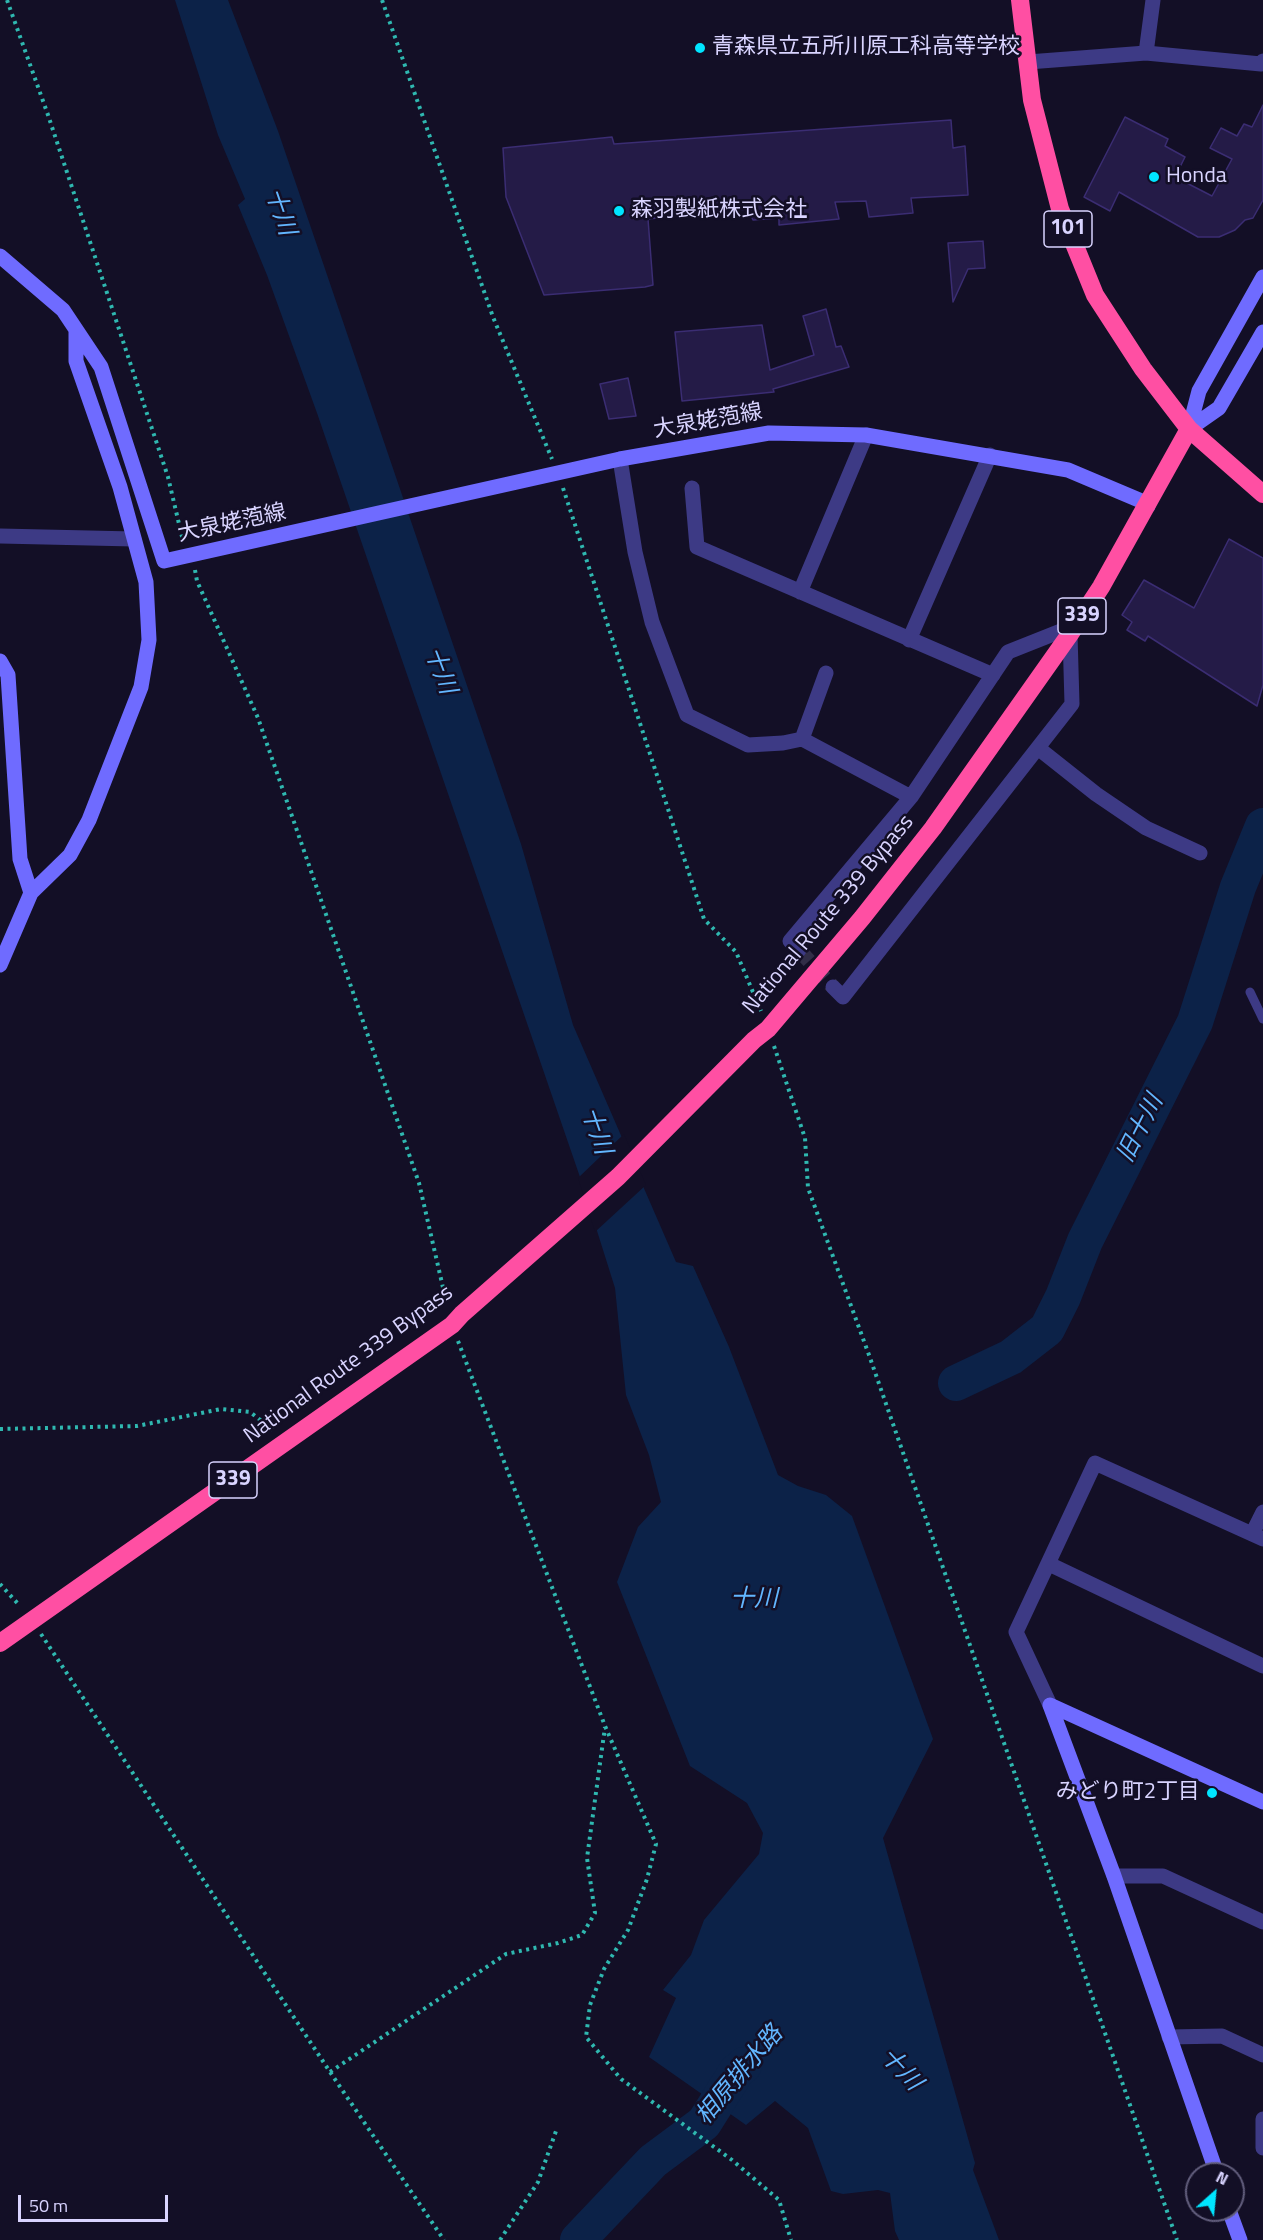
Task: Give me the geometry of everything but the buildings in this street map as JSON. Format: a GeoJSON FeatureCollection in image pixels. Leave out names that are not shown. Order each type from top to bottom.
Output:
{"type":"FeatureCollection","features":[{"type":"Feature","properties":{"kind":"highway","name":"101"},"geometry":{"type":"LineString","coordinates":[[1020,0],[1032,100],[1060,209],[1095,295],[1143,369],[1189,429],[1263,494]]}},
{"type":"Feature","properties":{"kind":"highway","name":"National Route 339 Bypass"},"geometry":{"type":"LineString","coordinates":[[0,1642],[288,1442],[457,1319],[618,1177],[761,1034],[862,918],[933,828],[1101,587],[1189,429]]}},
{"type":"Feature","properties":{"kind":"main road"},"geometry":{"type":"LineString","coordinates":[[0,256],[63,310],[76,330],[76,361],[120,487],[146,582],[149,639],[141,687],[89,820],[70,855],[31,893],[0,965]]}},
{"type":"Feature","properties":{"kind":"main road"},"geometry":{"type":"LineString","coordinates":[[1189,429],[1199,391],[1263,277]]}},
{"type":"Feature","properties":{"kind":"main road","name":"大泉姥萢線"},"geometry":{"type":"LineString","coordinates":[[76,330],[101,367],[164,561],[620,459],[769,433],[866,435],[1068,470],[1148,506]]}},
{"type":"Feature","properties":{"kind":"main road"},"geometry":{"type":"LineString","coordinates":[[1189,429],[1219,408],[1263,332]]}},
{"type":"Feature","properties":{"kind":"main road"},"geometry":{"type":"LineString","coordinates":[[0,661],[8,675],[20,859],[31,893]]}},
{"type":"Feature","properties":{"kind":"main road"},"geometry":{"type":"LineString","coordinates":[[1050,1705],[1263,1802]]}},
{"type":"Feature","properties":{"kind":"main road"},"geometry":{"type":"LineString","coordinates":[[1050,1705],[1113,1876],[1213,2162]]}},
{"type":"Feature","properties":{"kind":"main road"},"geometry":{"type":"LineString","coordinates":[[1233,2222],[1239,2240]]}},
{"type":"Feature","properties":{"kind":"street"},"geometry":{"type":"LineString","coordinates":[[1146,53],[1153,0]]}},
{"type":"Feature","properties":{"kind":"street"},"geometry":{"type":"LineString","coordinates":[[1028,62],[1146,53],[1261,64],[1263,61]]}},
{"type":"Feature","properties":{"kind":"street"},"geometry":{"type":"LineString","coordinates":[[800,592],[866,435]]}},
{"type":"Feature","properties":{"kind":"street"},"geometry":{"type":"LineString","coordinates":[[909,640],[990,455]]}},
{"type":"Feature","properties":{"kind":"street"},"geometry":{"type":"LineString","coordinates":[[620,459],[635,552],[652,622],[687,715],[748,745],[783,743],[802,739],[911,797]]}},
{"type":"Feature","properties":{"kind":"street"},"geometry":{"type":"LineString","coordinates":[[692,488],[697,547],[993,675]]}},
{"type":"Feature","properties":{"kind":"street"},"geometry":{"type":"LineString","coordinates":[[0,536],[134,538]]}},
{"type":"Feature","properties":{"kind":"street"},"geometry":{"type":"LineString","coordinates":[[799,950],[790,941],[911,797],[1008,652],[1073,630],[1072,704],[843,997],[833,987]]}},
{"type":"Feature","properties":{"kind":"street"},"geometry":{"type":"LineString","coordinates":[[802,739],[826,673]]}},
{"type":"Feature","properties":{"kind":"street"},"geometry":{"type":"LineString","coordinates":[[1038,748],[1096,794],[1146,828],[1200,853]]}},
{"type":"Feature","properties":{"kind":"street"},"geometry":{"type":"LineString","coordinates":[[1050,1705],[1016,1632],[1095,1463],[1258,1536],[1263,1512]]}},
{"type":"Feature","properties":{"kind":"street"},"geometry":{"type":"LineString","coordinates":[[1049,1564],[1263,1666]]}},
{"type":"Feature","properties":{"kind":"street"},"geometry":{"type":"LineString","coordinates":[[1113,1876],[1163,1876],[1263,1922]]}},
{"type":"Feature","properties":{"kind":"street"},"geometry":{"type":"LineString","coordinates":[[1169,2037],[1222,2036],[1263,2055]]}},
{"type":"Feature","properties":{"kind":"street"},"geometry":{"type":"LineString","coordinates":[[1263,2119],[1263,2148]]}},
{"type":"Feature","properties":{"kind":"lane"},"geometry":{"type":"LineString","coordinates":[[1250,992],[1263,1019]]}},
{"type":"Feature","properties":{"kind":"path"},"geometry":{"type":"LineString","coordinates":[[7,0],[48,115],[164,466],[182,538],[191,556],[197,581],[258,718],[419,1183],[457,1319],[605,1726],[656,1844],[647,1879],[628,1930],[604,1969],[590,2005],[586,2037],[621,2079],[732,2160],[779,2200],[791,2240]]}},
{"type":"Feature","properties":{"kind":"path"},"geometry":{"type":"LineString","coordinates":[[382,0],[493,317],[558,473],[704,919],[736,952],[761,1034],[805,1138],[808,1188],[865,1344],[1177,2240]]}},
{"type":"Feature","properties":{"kind":"path"},"geometry":{"type":"LineString","coordinates":[[0,1429],[137,1426],[221,1409],[250,1412],[288,1442]]}},
{"type":"Feature","properties":{"kind":"path"},"geometry":{"type":"LineString","coordinates":[[0,1584],[33,1621],[330,2072],[444,2240]]}},
{"type":"Feature","properties":{"kind":"path"},"geometry":{"type":"LineString","coordinates":[[330,2072],[506,1954],[558,1943],[582,1935],[595,1913],[587,1858],[605,1726]]}},
{"type":"Feature","properties":{"kind":"path"},"geometry":{"type":"LineString","coordinates":[[500,2240],[538,2182],[556,2131]]}},
{"type":"Feature","properties":{"kind":"water","name":"十川"},"geometry":{"type":"Polygon","coordinates":[[[175,0],[228,0],[278,131],[521,844],[573,1025],[676,1262],[693,1266],[729,1347],[778,1475],[798,1486],[826,1495],[852,1516],[933,1739],[883,1838],[975,2163],[973,2170],[999,2240],[899,2240],[895,2231],[890,2193],[878,2190],[843,2194],[831,2191],[808,2128],[775,2101],[746,2125],[649,2057],[676,1998],[663,1990],[691,1955],[704,1920],[759,1854],[763,1833],[747,1803],[690,1766],[617,1582],[638,1527],[661,1502],[649,1455],[626,1395],[615,1288],[581,1180],[317,413],[267,275],[238,205],[245,199],[218,135],[175,0]]]}},
{"type":"Feature","properties":{"kind":"pier"},"geometry":{"type":"Polygon","coordinates":[[[624,1134],[646,1185],[595,1232],[578,1178],[624,1134]]]}},
{"type":"Feature","properties":{"kind":"waterway","name":"旧十川"},"geometry":{"type":"LineString","coordinates":[[956,1383],[1011,1357],[1047,1329],[1063,1297],[1085,1241],[1195,1022],[1238,887],[1263,826]]}},
{"type":"Feature","properties":{"kind":"waterway","name":"相原排水路"},"geometry":{"type":"LineString","coordinates":[[578,2240],[653,2161],[704,2123],[736,2072],[744,2065]]}},
{"type":"Feature","properties":{"kind":"tunnel"},"geometry":{"type":"LineString","coordinates":[[799,950],[833,987]]}},
{"type":"Feature","properties":{"kind":"place","name":"青森県立五所川原工科高等学校"},"geometry":{"type":"Point","coordinates":[700,48]}},
{"type":"Feature","properties":{"kind":"place","name":"Honda"},"geometry":{"type":"Point","coordinates":[1154,177]}},
{"type":"Feature","properties":{"kind":"place","name":"森羽製紙株式会社"},"geometry":{"type":"Point","coordinates":[619,211]}},
{"type":"Feature","properties":{"kind":"place","name":"みどり町2丁目"},"geometry":{"type":"Point","coordinates":[1212,1793]}}]}
